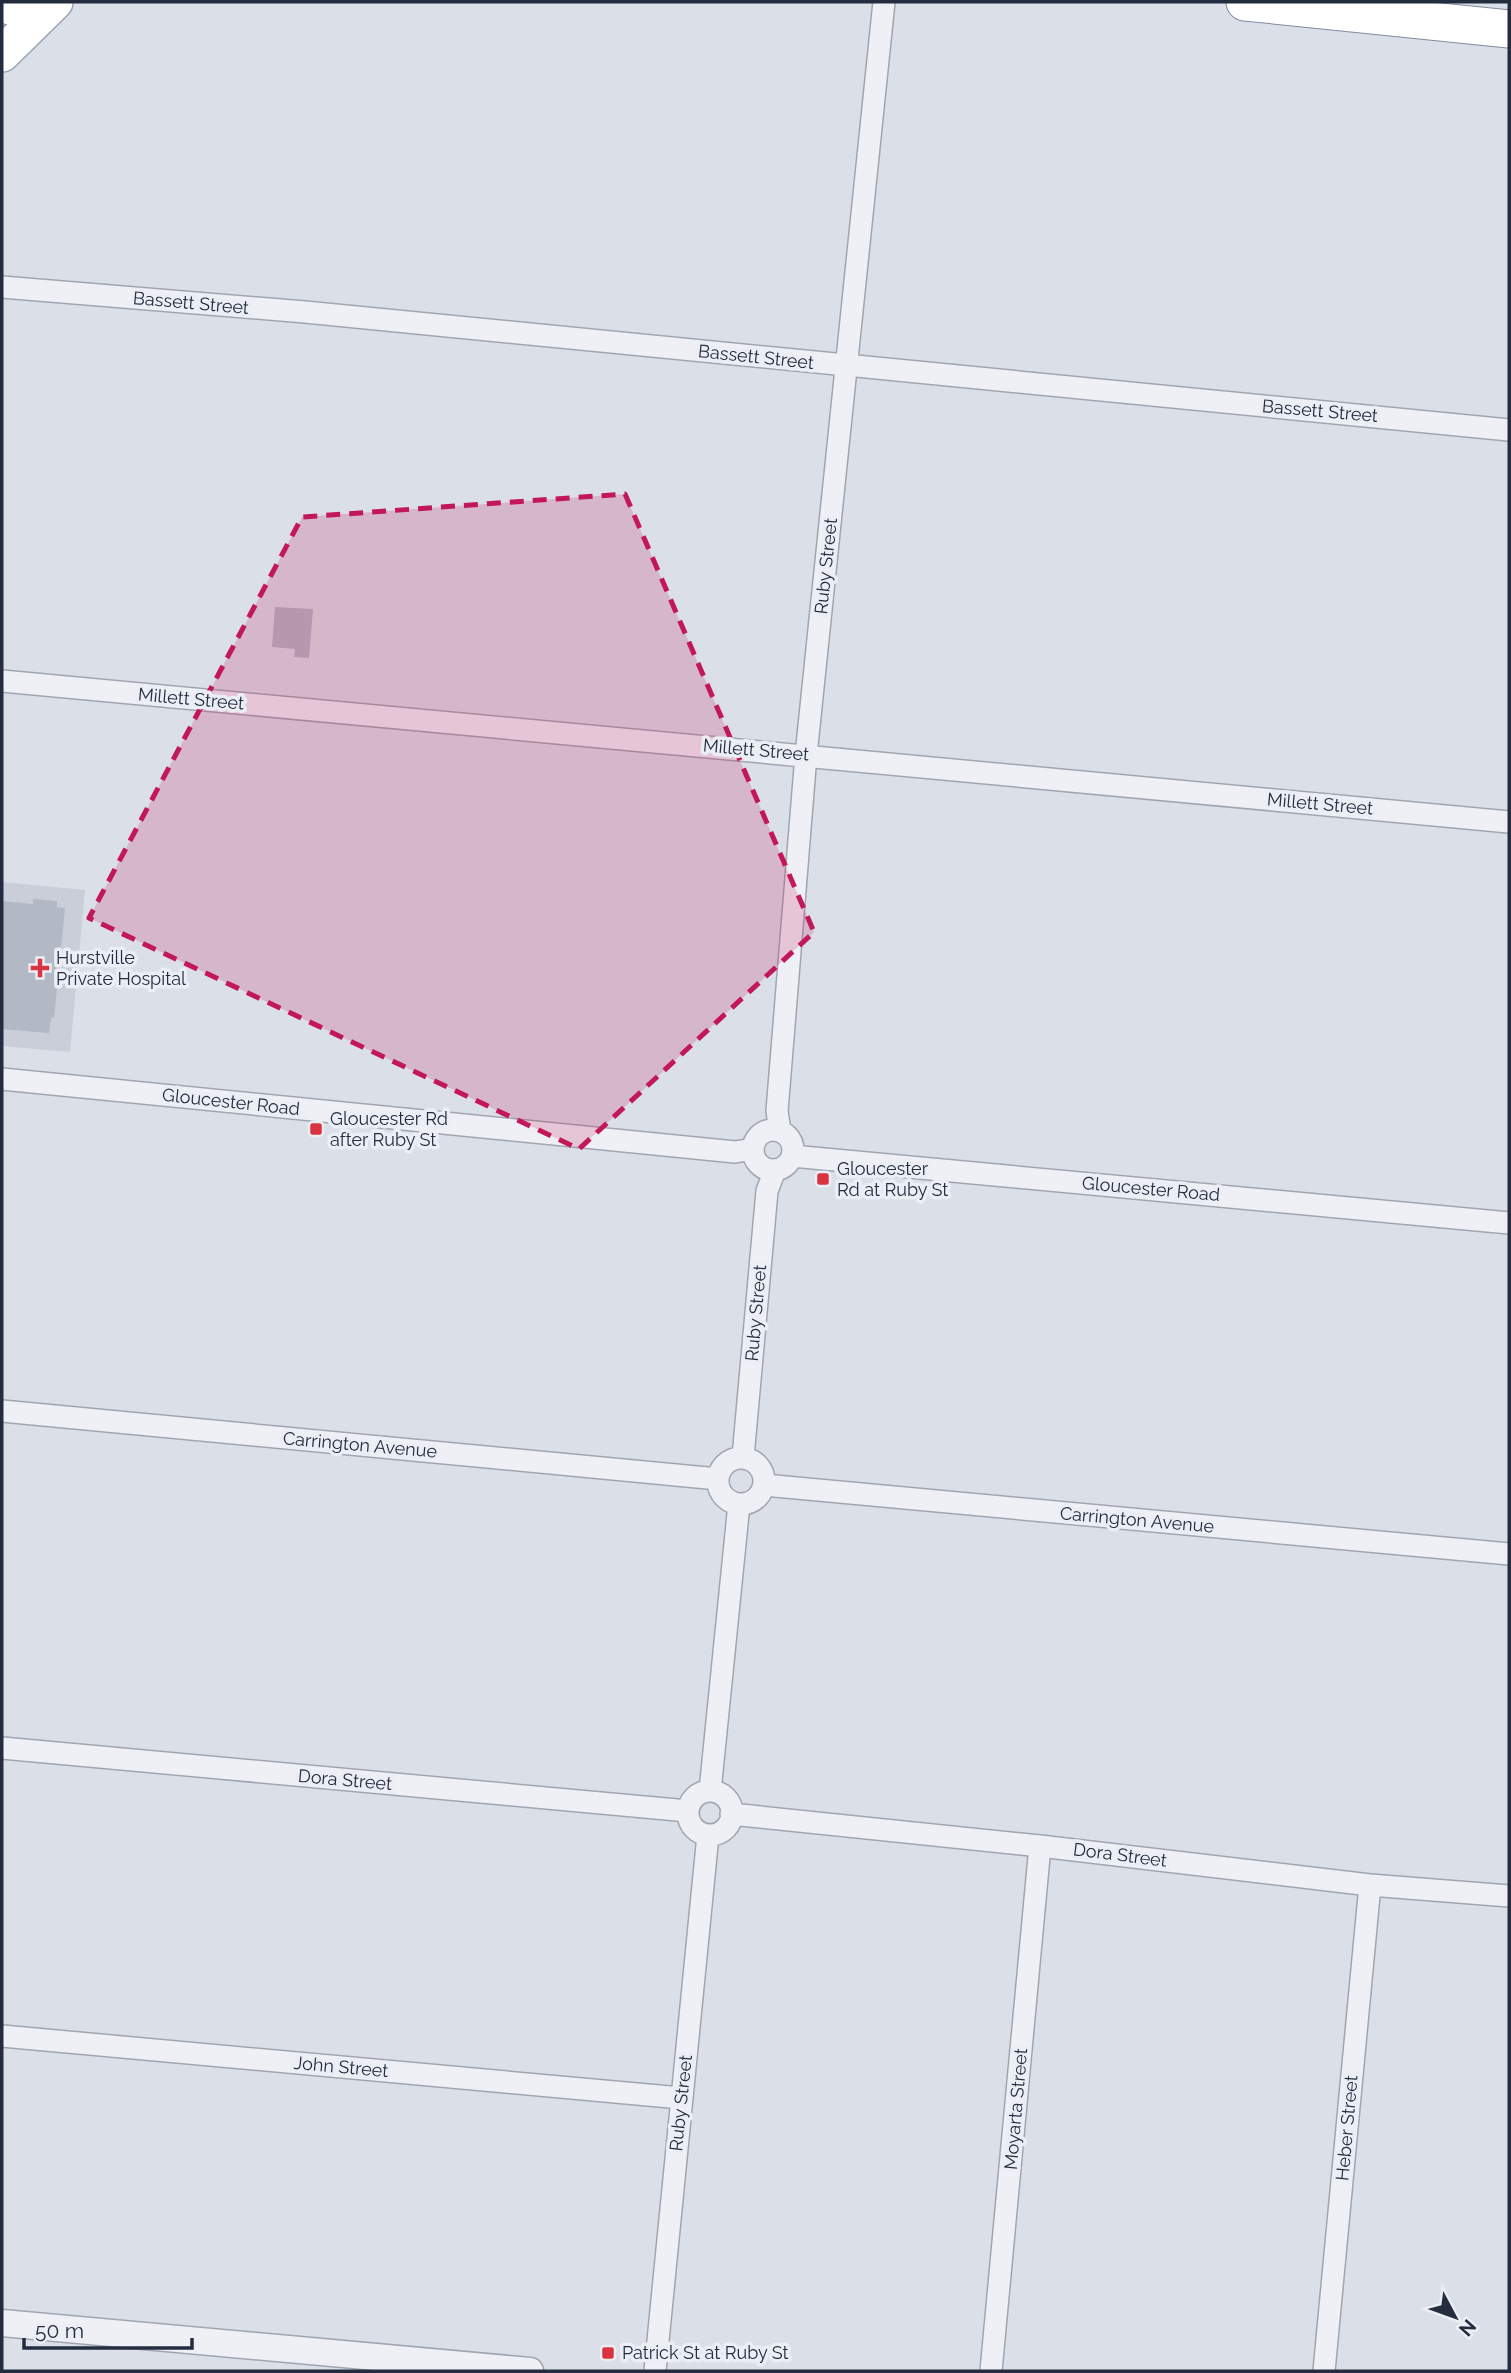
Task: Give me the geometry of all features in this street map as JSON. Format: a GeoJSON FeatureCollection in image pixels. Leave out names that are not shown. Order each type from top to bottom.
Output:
{"type":"FeatureCollection","features":[{"type":"Feature","properties":{"kind":"highway"},"geometry":{"type":"LineString","coordinates":[[1245,2],[1509,29]]}},
{"type":"Feature","properties":{"kind":"main road"},"geometry":{"type":"LineString","coordinates":[[2,54],[54,4]]}},
{"type":"Feature","properties":{"kind":"street","name":"Ruby Street"},"geometry":{"type":"LineString","coordinates":[[780,1131],[777,1111],[806,755],[884,2]]}},
{"type":"Feature","properties":{"kind":"street","name":"Bassett Street"},"geometry":{"type":"LineString","coordinates":[[2,287],[305,312],[1509,429]]}},
{"type":"Feature","properties":{"kind":"street","name":"Millett Street"},"geometry":{"type":"LineString","coordinates":[[2,681],[1509,822]]}},
{"type":"Feature","properties":{"kind":"street","name":"Gloucester Road"},"geometry":{"type":"LineString","coordinates":[[2,1079],[735,1152],[753,1149]]}},
{"type":"Feature","properties":{"kind":"street"},"geometry":{"type":"LineString","coordinates":[[774,1129],[790,1138],[792,1156],[786,1165],[775,1170],[759,1165],[753,1155],[753,1149],[762,1133],[774,1129]]}},
{"type":"Feature","properties":{"kind":"street","name":"Gloucester Road"},"geometry":{"type":"LineString","coordinates":[[792,1156],[1509,1223]]}},
{"type":"Feature","properties":{"kind":"street","name":"Ruby Street"},"geometry":{"type":"LineString","coordinates":[[743,1457],[767,1191],[775,1170]]}},
{"type":"Feature","properties":{"kind":"street","name":"Carrington Avenue"},"geometry":{"type":"LineString","coordinates":[[2,1411],[718,1479]]}},
{"type":"Feature","properties":{"kind":"street"},"geometry":{"type":"LineString","coordinates":[[743,1457],[753,1460],[760,1467],[764,1485],[759,1495],[750,1502],[739,1504],[732,1502],[722,1493],[718,1479],[720,1470],[726,1463],[743,1457]]}},
{"type":"Feature","properties":{"kind":"street","name":"Carrington Avenue"},"geometry":{"type":"LineString","coordinates":[[764,1485],[1509,1555]]}},
{"type":"Feature","properties":{"kind":"street"},"geometry":{"type":"LineString","coordinates":[[710,1791],[739,1504]]}},
{"type":"Feature","properties":{"kind":"street","name":"Dora Street"},"geometry":{"type":"LineString","coordinates":[[2,1748],[688,1811]]}},
{"type":"Feature","properties":{"kind":"street"},"geometry":{"type":"LineString","coordinates":[[710,1791],[729,1802],[730,1822],[722,1832],[708,1835],[694,1828],[690,1823],[688,1811],[696,1796],[710,1791]]}},
{"type":"Feature","properties":{"kind":"street","name":"Dora Street"},"geometry":{"type":"LineString","coordinates":[[731,1814],[1040,1846],[1370,1885],[1509,1896]]}},
{"type":"Feature","properties":{"kind":"street","name":"Ruby Street"},"geometry":{"type":"LineString","coordinates":[[655,2371],[708,1835]]}},
{"type":"Feature","properties":{"kind":"street","name":"Moyarta Street"},"geometry":{"type":"LineString","coordinates":[[991,2371],[1040,1846]]}},
{"type":"Feature","properties":{"kind":"street","name":"Heber Street"},"geometry":{"type":"LineString","coordinates":[[1324,2371],[1370,1885]]}},
{"type":"Feature","properties":{"kind":"street","name":"John Street"},"geometry":{"type":"LineString","coordinates":[[2,2036],[681,2098]]}},
{"type":"Feature","properties":{"kind":"street"},"geometry":{"type":"LineString","coordinates":[[2,2323],[530,2371]]}},
{"type":"Feature","properties":{"kind":"highlighted area"},"geometry":{"type":"Polygon","coordinates":[[[625,494],[814,932],[579,1149],[89,918],[302,517],[625,494]]]}},
{"type":"Feature","properties":{"kind":"shaded area","name":"Hurstville Private Hospital"},"geometry":{"type":"Polygon","coordinates":[[[2,882],[85,890],[70,1052],[2,1046],[2,882]]]}},
{"type":"Feature","properties":{"kind":"building"},"geometry":{"type":"Polygon","coordinates":[[[275,607],[313,609],[309,658],[294,657],[295,649],[272,647],[275,607]]]}},
{"type":"Feature","properties":{"kind":"building"},"geometry":{"type":"Polygon","coordinates":[[[33,899],[57,901],[57,907],[65,908],[54,1018],[51,1018],[49,1033],[2,1029],[2,901],[33,904],[33,899]]]}},
{"type":"Feature","properties":{"kind":"place","name":"Hurstville Private Hospital"},"geometry":{"type":"Point","coordinates":[40,968]}},
{"type":"Feature","properties":{"kind":"place","name":"Gloucester Rd after Ruby St"},"geometry":{"type":"Point","coordinates":[316,1129]}},
{"type":"Feature","properties":{"kind":"place","name":"Gloucester Rd at Ruby St"},"geometry":{"type":"Point","coordinates":[823,1179]}},
{"type":"Feature","properties":{"kind":"place","name":"Patrick St at Ruby St"},"geometry":{"type":"Point","coordinates":[608,2353]}}]}
